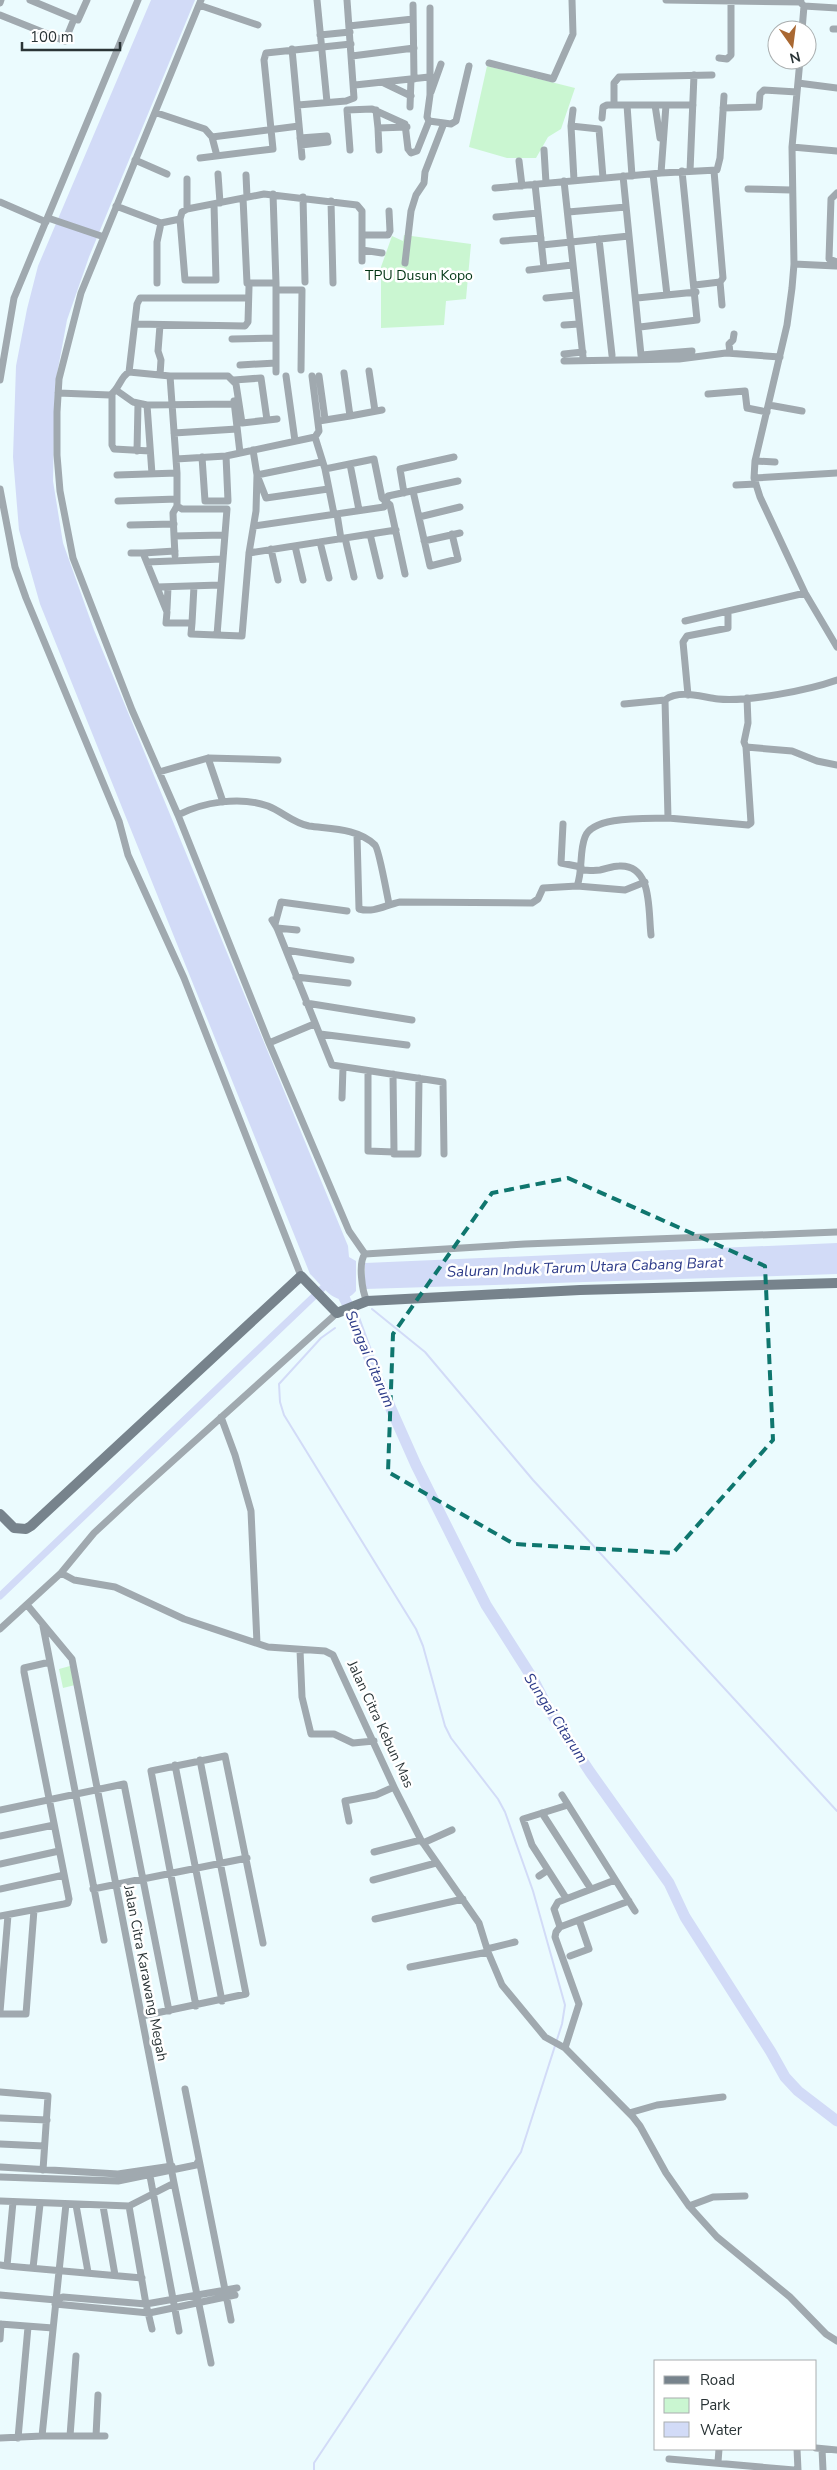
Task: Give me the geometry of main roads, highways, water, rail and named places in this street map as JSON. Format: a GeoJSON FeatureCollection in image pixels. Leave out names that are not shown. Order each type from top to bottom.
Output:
{"type":"FeatureCollection","features":[{"type":"Feature","properties":{"kind":"water"},"geometry":{"type":"Polygon","coordinates":[[[151,0],[195,0],[89,257],[67,320],[55,385],[53,481],[63,543],[94,630],[348,1246],[349,1257],[356,1261],[356,1291],[343,1299],[337,1298],[326,1291],[310,1274],[40,604],[19,530],[13,457],[16,366],[27,309],[38,266],[151,0]]]}},
{"type":"Feature","properties":{"kind":"water","name":"Saluran Induk Tarum Utara Cabang Barat"},"geometry":{"type":"Polygon","coordinates":[[[837,1243],[837,1274],[365,1289],[365,1263],[837,1243]]]}},
{"type":"Feature","properties":{"kind":"waterway"},"geometry":{"type":"LineString","coordinates":[[0,1596],[329,1282]]}},
{"type":"Feature","properties":{"kind":"waterway","name":"Sungai Citarum"},"geometry":{"type":"LineString","coordinates":[[338,1286],[354,1317],[372,1366],[416,1465],[486,1605],[533,1679],[549,1710],[590,1772],[669,1883],[685,1917],[785,2077],[798,2091],[837,2121]]}},
{"type":"Feature","properties":{"kind":"waterway"},"geometry":{"type":"LineString","coordinates":[[372,1309],[425,1352],[533,1480],[837,1811]]}},
{"type":"Feature","properties":{"kind":"waterway"},"geometry":{"type":"LineString","coordinates":[[314,2470],[314,2463],[521,2152],[562,2024],[565,2005],[533,1891],[505,1812],[498,1799],[451,1738],[445,1726],[423,1646],[416,1629],[284,1415],[280,1402],[279,1384],[321,1338],[335,1328]]}},
{"type":"Feature","properties":{"kind":"park label","name":"TPU Dusun Kopo"},"geometry":{"type":"Point","coordinates":[419,275]}}]}
